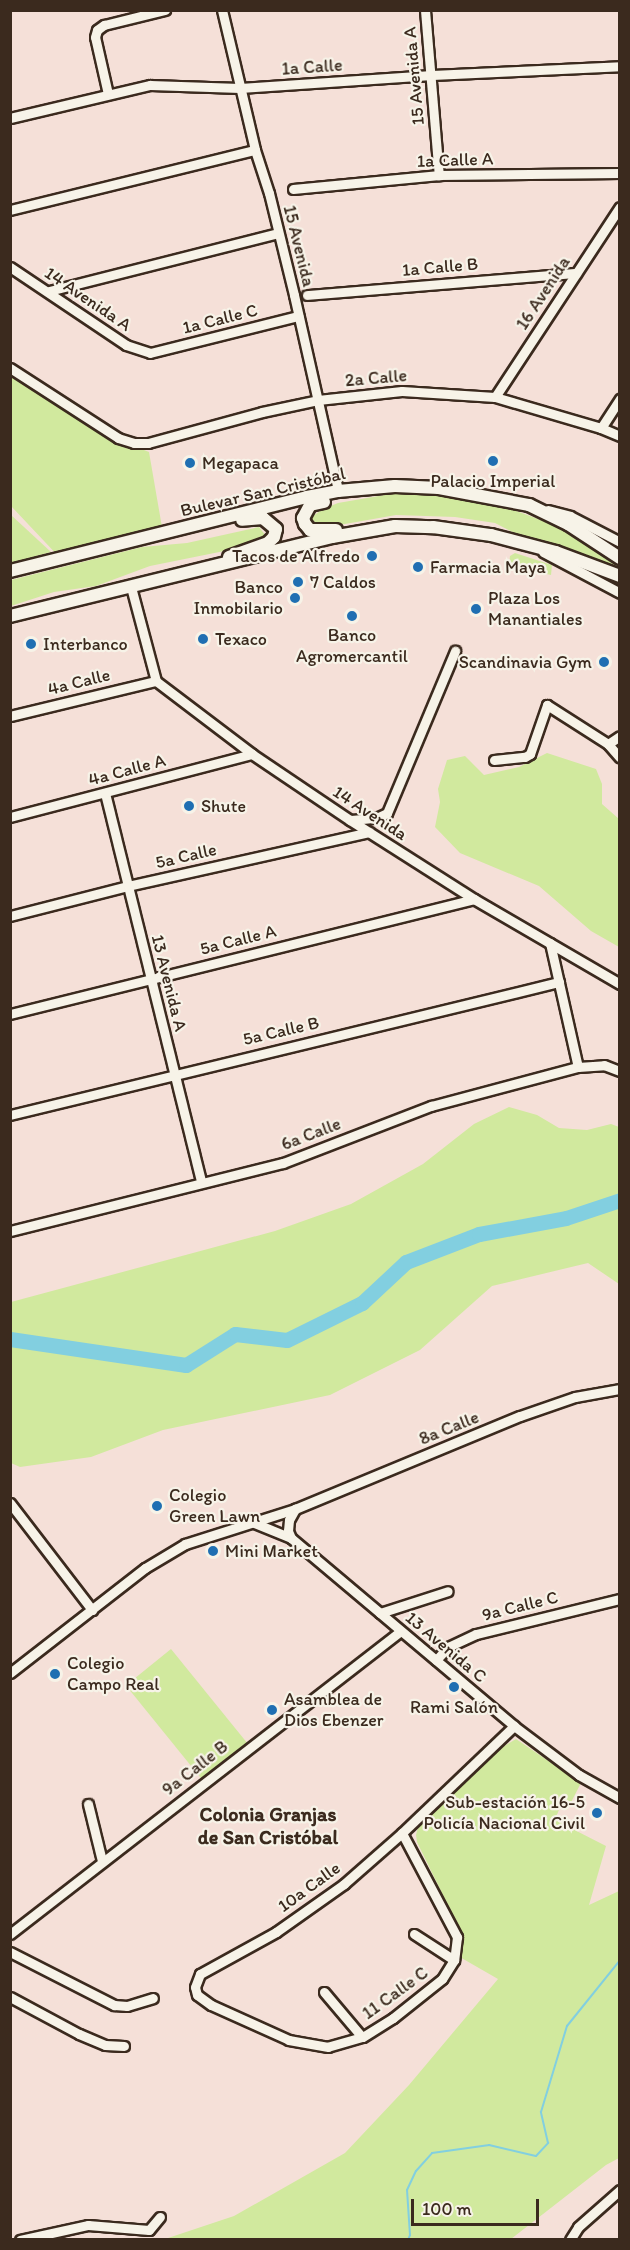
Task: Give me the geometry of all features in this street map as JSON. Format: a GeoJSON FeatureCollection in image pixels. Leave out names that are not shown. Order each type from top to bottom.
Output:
{"type":"FeatureCollection","features":[{"type":"Feature","properties":{"kind":"main road","name":"Bulevar San Cristóbal"},"geometry":{"type":"LineString","coordinates":[[10,571],[338,491],[395,486],[439,488],[529,505],[568,524],[617,556]]}},
{"type":"Feature","properties":{"kind":"main road"},"geometry":{"type":"LineString","coordinates":[[395,486],[310,505],[303,518],[310,530],[318,531],[376,524],[473,532],[556,552],[614,573]]}},
{"type":"Feature","properties":{"kind":"main road"},"geometry":{"type":"LineString","coordinates":[[10,616],[168,576],[268,543],[274,537],[276,529],[263,518],[253,518],[192,532],[141,539]]}},
{"type":"Feature","properties":{"kind":"main road"},"geometry":{"type":"LineString","coordinates":[[168,576],[235,562],[332,537],[394,526]]}},
{"type":"Feature","properties":{"kind":"street"},"geometry":{"type":"LineString","coordinates":[[108,94],[95,38],[97,30],[104,25],[165,10]]}},
{"type":"Feature","properties":{"kind":"street","name":"15 Avenida"},"geometry":{"type":"LineString","coordinates":[[222,10],[255,150],[278,233],[338,491]]}},
{"type":"Feature","properties":{"kind":"street","name":"15 Avenida A"},"geometry":{"type":"LineString","coordinates":[[425,10],[439,175]]}},
{"type":"Feature","properties":{"kind":"street","name":"1a Calle"},"geometry":{"type":"LineString","coordinates":[[10,118],[108,94],[158,85],[240,88],[432,75],[620,66]]}},
{"type":"Feature","properties":{"kind":"street"},"geometry":{"type":"LineString","coordinates":[[10,210],[255,150]]}},
{"type":"Feature","properties":{"kind":"street","name":"1a Calle A"},"geometry":{"type":"LineString","coordinates":[[293,189],[439,175],[620,173]]}},
{"type":"Feature","properties":{"kind":"street","name":"16 Avenida"},"geometry":{"type":"LineString","coordinates":[[495,397],[620,207]]}},
{"type":"Feature","properties":{"kind":"street"},"geometry":{"type":"LineString","coordinates":[[49,291],[278,233]]}},
{"type":"Feature","properties":{"kind":"street","name":"14 Avenida A"},"geometry":{"type":"LineString","coordinates":[[10,267],[49,291],[126,345],[150,353]]}},
{"type":"Feature","properties":{"kind":"street","name":"1a Calle B"},"geometry":{"type":"LineString","coordinates":[[307,295],[576,273]]}},
{"type":"Feature","properties":{"kind":"street","name":"1a Calle C"},"geometry":{"type":"LineString","coordinates":[[150,353],[298,316]]}},
{"type":"Feature","properties":{"kind":"street","name":"2a Calle"},"geometry":{"type":"LineString","coordinates":[[10,368],[118,438],[134,443],[148,443],[262,412],[318,400],[402,391],[495,397],[620,436]]}},
{"type":"Feature","properties":{"kind":"street"},"geometry":{"type":"LineString","coordinates":[[600,428],[620,399]]}},
{"type":"Feature","properties":{"kind":"street"},"geometry":{"type":"LineString","coordinates":[[529,505],[570,516],[620,542]]}},
{"type":"Feature","properties":{"kind":"street"},"geometry":{"type":"LineString","coordinates":[[535,548],[620,593]]}},
{"type":"Feature","properties":{"kind":"street"},"geometry":{"type":"LineString","coordinates":[[131,587],[156,681]]}},
{"type":"Feature","properties":{"kind":"street"},"geometry":{"type":"LineString","coordinates":[[350,820],[376,818],[387,813],[456,651]]}},
{"type":"Feature","properties":{"kind":"street","name":"4a Calle"},"geometry":{"type":"LineString","coordinates":[[10,716],[156,681]]}},
{"type":"Feature","properties":{"kind":"street","name":"14 Avenida"},"geometry":{"type":"LineString","coordinates":[[156,681],[252,754],[350,820],[474,899],[550,943]]}},
{"type":"Feature","properties":{"kind":"street"},"geometry":{"type":"LineString","coordinates":[[494,760],[525,757],[530,754],[547,705],[608,744],[620,758]]}},
{"type":"Feature","properties":{"kind":"street"},"geometry":{"type":"LineString","coordinates":[[608,744],[620,736]]}},
{"type":"Feature","properties":{"kind":"street","name":"4a Calle A"},"geometry":{"type":"LineString","coordinates":[[10,817],[252,754]]}},
{"type":"Feature","properties":{"kind":"street","name":"13 Avenida A"},"geometry":{"type":"LineString","coordinates":[[105,793],[201,1182]]}},
{"type":"Feature","properties":{"kind":"street","name":"5a Calle"},"geometry":{"type":"LineString","coordinates":[[10,916],[128,886],[369,832]]}},
{"type":"Feature","properties":{"kind":"street","name":"5a Calle A"},"geometry":{"type":"LineString","coordinates":[[10,1014],[474,899]]}},
{"type":"Feature","properties":{"kind":"street"},"geometry":{"type":"LineString","coordinates":[[550,943],[578,1067]]}},
{"type":"Feature","properties":{"kind":"street"},"geometry":{"type":"LineString","coordinates":[[550,943],[620,984]]}},
{"type":"Feature","properties":{"kind":"street","name":"5a Calle B"},"geometry":{"type":"LineString","coordinates":[[10,1115],[559,982]]}},
{"type":"Feature","properties":{"kind":"street","name":"6a Calle"},"geometry":{"type":"LineString","coordinates":[[10,1231],[283,1162],[431,1106],[578,1067],[604,1065],[620,1071]]}},
{"type":"Feature","properties":{"kind":"street","name":"8a Calle"},"geometry":{"type":"LineString","coordinates":[[10,1673],[145,1568],[185,1544],[295,1509],[520,1416],[575,1397],[620,1389]]}},
{"type":"Feature","properties":{"kind":"street"},"geometry":{"type":"LineString","coordinates":[[10,1503],[92,1610]]}},
{"type":"Feature","properties":{"kind":"street"},"geometry":{"type":"LineString","coordinates":[[291,1538],[288,1531],[289,1520],[295,1509]]}},
{"type":"Feature","properties":{"kind":"street","name":"13 Avenida C"},"geometry":{"type":"LineString","coordinates":[[252,1522],[291,1538],[514,1726],[579,1775],[620,1798]]}},
{"type":"Feature","properties":{"kind":"street"},"geometry":{"type":"LineString","coordinates":[[380,1613],[448,1591]]}},
{"type":"Feature","properties":{"kind":"street","name":"9a Calle C"},"geometry":{"type":"LineString","coordinates":[[436,1660],[448,1647],[476,1634],[620,1599]]}},
{"type":"Feature","properties":{"kind":"street","name":"9a Calle B"},"geometry":{"type":"LineString","coordinates":[[10,1934],[400,1631]]}},
{"type":"Feature","properties":{"kind":"street","name":"10a Calle"},"geometry":{"type":"LineString","coordinates":[[195,1987],[200,1974],[276,1932],[344,1884],[402,1833],[514,1726]]}},
{"type":"Feature","properties":{"kind":"street"},"geometry":{"type":"LineString","coordinates":[[88,1804],[102,1861]]}},
{"type":"Feature","properties":{"kind":"street"},"geometry":{"type":"LineString","coordinates":[[402,1833],[454,1928],[457,1937],[454,1960],[414,1934]]}},
{"type":"Feature","properties":{"kind":"street"},"geometry":{"type":"LineString","coordinates":[[11,1955],[114,2005],[127,2006],[153,1998]]}},
{"type":"Feature","properties":{"kind":"street","name":"11 Calle C"},"geometry":{"type":"LineString","coordinates":[[195,1987],[197,1995],[211,2004],[289,2040],[328,2047],[362,2037],[393,2018],[442,1979],[454,1960]]}},
{"type":"Feature","properties":{"kind":"street"},"geometry":{"type":"LineString","coordinates":[[324,1992],[362,2037]]}},
{"type":"Feature","properties":{"kind":"street"},"geometry":{"type":"LineString","coordinates":[[10,1997],[79,2034],[105,2044],[124,2046]]}},
{"type":"Feature","properties":{"kind":"street"},"geometry":{"type":"LineString","coordinates":[[570,2240],[578,2227],[617,2196]]}},
{"type":"Feature","properties":{"kind":"street"},"geometry":{"type":"LineString","coordinates":[[20,2240],[88,2225],[149,2230],[160,2217]]}},
{"type":"Feature","properties":{"kind":"green space"},"geometry":{"type":"Polygon","coordinates":[[[10,366],[116,439],[149,452],[163,533],[61,559],[11,506],[10,366]]]}},
{"type":"Feature","properties":{"kind":"green space"},"geometry":{"type":"Polygon","coordinates":[[[396,493],[429,494],[494,503],[552,524],[619,565],[617,568],[536,544],[495,523],[455,517],[396,515],[328,527],[320,526],[310,518],[338,503],[396,493]]]}},
{"type":"Feature","properties":{"kind":"green space"},"geometry":{"type":"Polygon","coordinates":[[[11,515],[51,552],[11,563],[11,515]]]}},
{"type":"Feature","properties":{"kind":"green space"},"geometry":{"type":"Polygon","coordinates":[[[259,527],[266,536],[254,545],[150,566],[96,586],[54,592],[11,606],[11,580],[142,547],[187,543],[259,527]]]}},
{"type":"Feature","properties":{"kind":"green space"},"geometry":{"type":"Polygon","coordinates":[[[515,553],[552,565],[551,575],[509,565],[510,556],[515,553]]]}},
{"type":"Feature","properties":{"kind":"green space"},"geometry":{"type":"Polygon","coordinates":[[[547,753],[596,769],[602,784],[602,804],[619,819],[619,947],[591,931],[539,886],[460,853],[435,827],[440,802],[438,789],[447,760],[465,756],[484,775],[519,767],[547,753]]]}},
{"type":"Feature","properties":{"kind":"green space"},"geometry":{"type":"Polygon","coordinates":[[[509,1107],[537,1115],[559,1128],[587,1130],[611,1124],[619,1127],[619,1284],[588,1263],[492,1286],[420,1350],[330,1395],[163,1430],[91,1457],[20,1467],[11,1463],[11,1302],[275,1231],[351,1204],[423,1164],[474,1124],[509,1107]]]}},
{"type":"Feature","properties":{"kind":"green space"},"geometry":{"type":"Polygon","coordinates":[[[171,1649],[248,1744],[203,1780],[126,1686],[171,1649]]]}},
{"type":"Feature","properties":{"kind":"green space"},"geometry":{"type":"Polygon","coordinates":[[[516,1739],[581,1783],[567,1810],[560,1807],[555,1820],[606,1846],[589,1905],[619,1891],[619,2158],[606,2165],[511,2239],[162,2240],[234,2216],[345,2153],[409,2085],[498,1979],[458,1956],[458,1926],[417,1842],[416,1835],[418,1827],[501,1748],[516,1739]]]}},
{"type":"Feature","properties":{"kind":"waterway"},"geometry":{"type":"LineString","coordinates":[[10,1339],[186,1365],[235,1334],[287,1340],[362,1303],[406,1262],[479,1234],[566,1218],[620,1200]]}},
{"type":"Feature","properties":{"kind":"waterway"},"geometry":{"type":"LineString","coordinates":[[408,2240],[410,2235],[407,2190],[416,2171],[432,2153],[489,2145],[536,2156],[548,2143],[541,2112],[567,2026],[620,1960]]}},
{"type":"Feature","properties":{"kind":"place","name":"Palacio Imperial"},"geometry":{"type":"Point","coordinates":[493,461]}},
{"type":"Feature","properties":{"kind":"place","name":"Megapaca"},"geometry":{"type":"Point","coordinates":[190,463]}},
{"type":"Feature","properties":{"kind":"place","name":"Tacos de Alfredo"},"geometry":{"type":"Point","coordinates":[372,556]}},
{"type":"Feature","properties":{"kind":"place","name":"Farmacia Maya"},"geometry":{"type":"Point","coordinates":[418,567]}},
{"type":"Feature","properties":{"kind":"place","name":"7 Caldos"},"geometry":{"type":"Point","coordinates":[298,582]}},
{"type":"Feature","properties":{"kind":"place","name":"Banco Inmobilario"},"geometry":{"type":"Point","coordinates":[295,598]}},
{"type":"Feature","properties":{"kind":"place","name":"Plaza Los Manantiales"},"geometry":{"type":"Point","coordinates":[476,609]}},
{"type":"Feature","properties":{"kind":"place","name":"Banco Agromercantil"},"geometry":{"type":"Point","coordinates":[352,616]}},
{"type":"Feature","properties":{"kind":"place","name":"Texaco"},"geometry":{"type":"Point","coordinates":[203,639]}},
{"type":"Feature","properties":{"kind":"place","name":"Interbanco"},"geometry":{"type":"Point","coordinates":[31,644]}},
{"type":"Feature","properties":{"kind":"place","name":"Scandinavia Gym"},"geometry":{"type":"Point","coordinates":[604,662]}},
{"type":"Feature","properties":{"kind":"place","name":"Shute"},"geometry":{"type":"Point","coordinates":[189,806]}},
{"type":"Feature","properties":{"kind":"place","name":"Colegio Green Lawn"},"geometry":{"type":"Point","coordinates":[157,1506]}},
{"type":"Feature","properties":{"kind":"place","name":"Mini Market"},"geometry":{"type":"Point","coordinates":[213,1551]}},
{"type":"Feature","properties":{"kind":"place","name":"Colegio Campo Real"},"geometry":{"type":"Point","coordinates":[55,1674]}},
{"type":"Feature","properties":{"kind":"place","name":"Rami Salón"},"geometry":{"type":"Point","coordinates":[454,1687]}},
{"type":"Feature","properties":{"kind":"place","name":"Asamblea de Dios Ebenzer"},"geometry":{"type":"Point","coordinates":[272,1710]}},
{"type":"Feature","properties":{"kind":"place","name":"Sub-estación 16-5 Policía Nacional Civil"},"geometry":{"type":"Point","coordinates":[597,1813]}},
{"type":"Feature","properties":{"kind":"district","name":"Colonia Granjas de San Cristóbal"},"geometry":{"type":"Point","coordinates":[268,1826]}}]}
